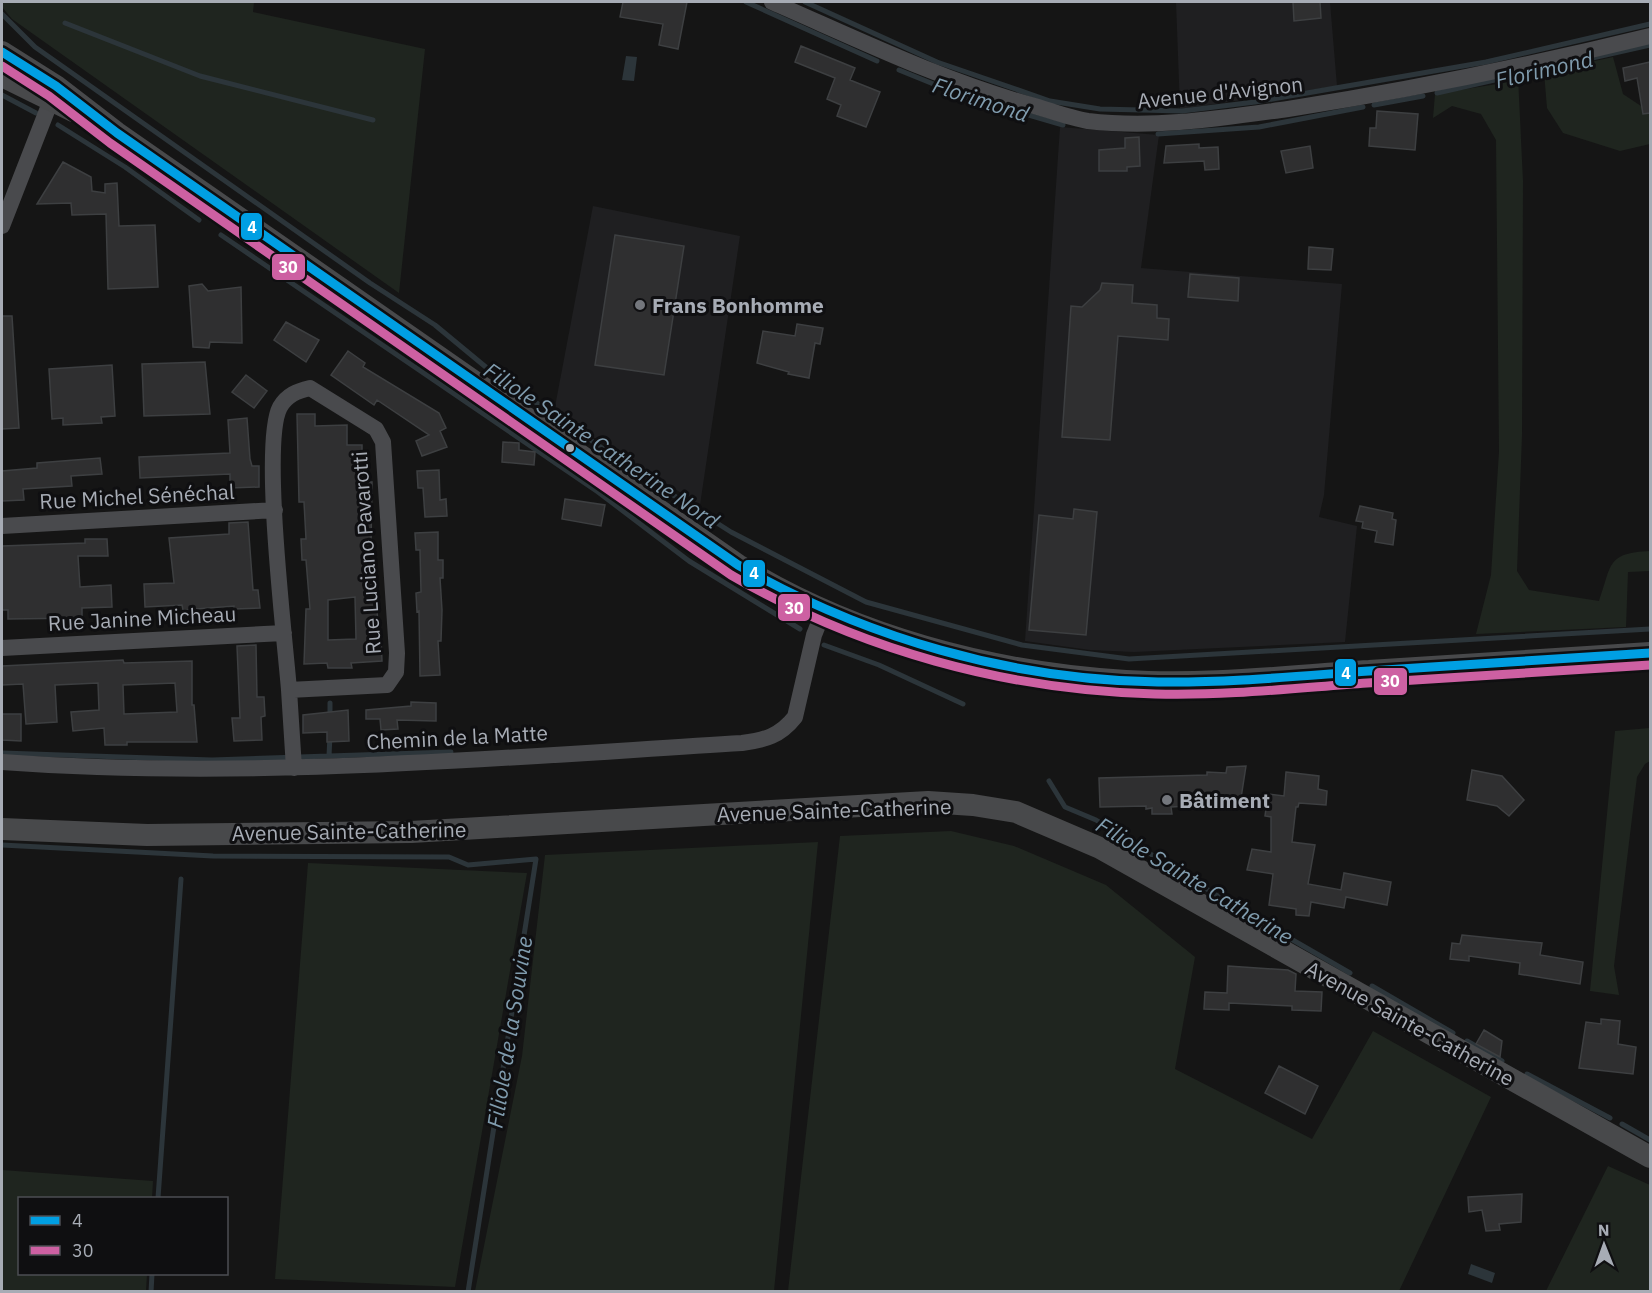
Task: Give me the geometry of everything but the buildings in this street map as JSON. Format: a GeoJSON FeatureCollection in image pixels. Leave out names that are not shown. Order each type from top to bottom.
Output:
{"type":"FeatureCollection","features":[{"type":"Feature","properties":{"kind":"main road"},"geometry":{"type":"LineString","coordinates":[[2,52],[54,94],[117,133],[709,546],[769,585],[824,610],[934,649],[1046,672],[1127,681],[1224,680],[1650,652]]}},
{"type":"Feature","properties":{"kind":"main road"},"geometry":{"type":"LineString","coordinates":[[2,76],[54,94]]}},
{"type":"Feature","properties":{"kind":"main road","name":"Avenue Sainte-Catherine"},"geometry":{"type":"LineString","coordinates":[[2,829],[147,834],[411,832],[928,802],[973,805],[1016,813],[1100,848],[1650,1157]]}},
{"type":"Feature","properties":{"kind":"street","name":"Avenue d'Avignon"},"geometry":{"type":"LineString","coordinates":[[772,2],[892,55],[1001,97],[1086,121],[1148,124],[1227,118],[1369,97],[1548,60],[1650,36]]}},
{"type":"Feature","properties":{"kind":"street"},"geometry":{"type":"LineString","coordinates":[[2,226],[54,94]]}},
{"type":"Feature","properties":{"kind":"street","name":"Rue Luciano Pavarotti"},"geometry":{"type":"LineString","coordinates":[[289,690],[387,685],[396,672],[383,442],[376,429],[310,388],[294,392],[280,407],[273,432],[275,510],[294,768]]}},
{"type":"Feature","properties":{"kind":"street","name":"Rue Michel Sénéchal"},"geometry":{"type":"LineString","coordinates":[[2,526],[275,510]]}},
{"type":"Feature","properties":{"kind":"street","name":"Chemin de la Matte"},"geometry":{"type":"LineString","coordinates":[[2,762],[169,769],[294,768],[731,744],[770,739],[787,728],[795,717],[814,635],[824,610]]}},
{"type":"Feature","properties":{"kind":"street","name":"Rue Janine Micheau"},"geometry":{"type":"LineString","coordinates":[[2,648],[284,633]]}},
{"type":"Feature","properties":{"kind":"shaded area"},"geometry":{"type":"Polygon","coordinates":[[[2,2],[254,2],[253,12],[425,49],[399,293],[12,19],[2,7],[2,2]]]}},
{"type":"Feature","properties":{"kind":"shaded area"},"geometry":{"type":"Polygon","coordinates":[[[1176,2],[1330,2],[1337,86],[1180,109],[1176,2]]]}},
{"type":"Feature","properties":{"kind":"shaded area"},"geometry":{"type":"Polygon","coordinates":[[[626,56],[637,57],[634,81],[622,80],[626,56]]]}},
{"type":"Feature","properties":{"kind":"shaded area"},"geometry":{"type":"Polygon","coordinates":[[[1613,57],[1623,94],[1641,106],[1650,105],[1650,144],[1620,151],[1563,133],[1547,108],[1544,72],[1613,57]]]}},
{"type":"Feature","properties":{"kind":"shaded area"},"geometry":{"type":"Polygon","coordinates":[[[1518,77],[1523,181],[1522,435],[1517,571],[1529,590],[1599,601],[1609,570],[1618,558],[1636,552],[1650,551],[1650,571],[1628,572],[1626,627],[1476,634],[1491,575],[1499,452],[1496,140],[1481,114],[1452,106],[1433,118],[1435,94],[1497,84],[1518,77]]]}},
{"type":"Feature","properties":{"kind":"shaded area"},"geometry":{"type":"Polygon","coordinates":[[[1060,127],[1159,135],[1141,268],[1342,284],[1324,495],[1319,517],[1357,526],[1345,642],[1134,652],[1090,650],[1025,641],[1060,127]]]}},
{"type":"Feature","properties":{"kind":"shaded area"},"geometry":{"type":"Polygon","coordinates":[[[593,206],[740,236],[700,505],[554,412],[593,206]]]}},
{"type":"Feature","properties":{"kind":"shaded area"},"geometry":{"type":"Polygon","coordinates":[[[1650,728],[1650,761],[1645,764],[1637,777],[1614,966],[1619,995],[1590,991],[1615,731],[1650,728]]]}},
{"type":"Feature","properties":{"kind":"shaded area"},"geometry":{"type":"Polygon","coordinates":[[[951,831],[1014,846],[1106,885],[1195,957],[1175,1069],[1312,1139],[1373,1031],[1491,1097],[1399,1291],[788,1291],[840,836],[951,831]]]}},
{"type":"Feature","properties":{"kind":"shaded area"},"geometry":{"type":"Polygon","coordinates":[[[818,842],[774,1291],[475,1291],[522,1056],[545,855],[818,842]]]}},
{"type":"Feature","properties":{"kind":"shaded area"},"geometry":{"type":"Polygon","coordinates":[[[308,863],[527,873],[455,1287],[275,1279],[308,863]]]}},
{"type":"Feature","properties":{"kind":"shaded area"},"geometry":{"type":"Polygon","coordinates":[[[1608,1166],[1650,1185],[1650,1291],[1546,1291],[1608,1166]]]}},
{"type":"Feature","properties":{"kind":"shaded area"},"geometry":{"type":"Polygon","coordinates":[[[2,1170],[153,1181],[152,1197],[18,1197],[18,1275],[147,1275],[146,1291],[2,1291],[2,1170]]]}},
{"type":"Feature","properties":{"kind":"shaded area"},"geometry":{"type":"Polygon","coordinates":[[[1471,1264],[1495,1273],[1492,1283],[1468,1274],[1471,1264]]]}},
{"type":"Feature","properties":{"kind":"waterway","name":"Florimond"},"geometry":{"type":"LineString","coordinates":[[746,2],[877,61]]}},
{"type":"Feature","properties":{"kind":"waterway"},"geometry":{"type":"LineString","coordinates":[[805,2],[937,62],[1050,101],[1100,109],[1182,111],[1255,102],[1486,62],[1650,24]]}},
{"type":"Feature","properties":{"kind":"waterway","name":"Filiole Sainte Catherine Nord"},"geometry":{"type":"LineString","coordinates":[[2,14],[35,47],[370,283],[435,325],[493,373],[637,472],[731,532],[866,602],[1022,645],[1129,659],[1650,629]]}},
{"type":"Feature","properties":{"kind":"waterway"},"geometry":{"type":"LineString","coordinates":[[65,23],[200,76],[373,120]]}},
{"type":"Feature","properties":{"kind":"waterway","name":"Florimond"},"geometry":{"type":"LineString","coordinates":[[1437,93],[1650,45]]}},
{"type":"Feature","properties":{"kind":"waterway","name":"Florimond"},"geometry":{"type":"LineString","coordinates":[[899,70],[963,96],[1063,125]]}},
{"type":"Feature","properties":{"kind":"waterway","name":"Filiole Sainte Catherine"},"geometry":{"type":"LineString","coordinates":[[2,95],[36,113]]}},
{"type":"Feature","properties":{"kind":"waterway","name":"Florimond"},"geometry":{"type":"LineString","coordinates":[[1374,105],[1423,96]]}},
{"type":"Feature","properties":{"kind":"waterway","name":"Florimond"},"geometry":{"type":"LineString","coordinates":[[1158,134],[1259,127],[1363,107]]}},
{"type":"Feature","properties":{"kind":"waterway","name":"Filiole Sainte Catherine"},"geometry":{"type":"LineString","coordinates":[[58,125],[125,167],[199,220]]}},
{"type":"Feature","properties":{"kind":"waterway","name":"Filiole Sainte Catherine"},"geometry":{"type":"LineString","coordinates":[[221,235],[598,492],[689,561],[800,629]]}},
{"type":"Feature","properties":{"kind":"waterway","name":"Filiole Sainte Catherine"},"geometry":{"type":"LineString","coordinates":[[824,645],[879,665],[963,704]]}},
{"type":"Feature","properties":{"kind":"waterway","name":"Filiole de la Souvine"},"geometry":{"type":"LineString","coordinates":[[330,703],[330,717]]}},
{"type":"Feature","properties":{"kind":"waterway","name":"Filiole de la Souvine"},"geometry":{"type":"LineString","coordinates":[[330,735],[329,756],[451,752]]}},
{"type":"Feature","properties":{"kind":"waterway"},"geometry":{"type":"LineString","coordinates":[[2,753],[212,760],[329,756]]}},
{"type":"Feature","properties":{"kind":"waterway","name":"Filiole Sainte Catherine"},"geometry":{"type":"LineString","coordinates":[[1049,781],[1065,807],[1096,820],[1234,906],[1350,973]]}},
{"type":"Feature","properties":{"kind":"waterway","name":"Filiole de la Souvine"},"geometry":{"type":"LineString","coordinates":[[2,845],[213,856],[449,857],[468,865],[536,859],[468,1292]]}},
{"type":"Feature","properties":{"kind":"waterway"},"geometry":{"type":"LineString","coordinates":[[158,1197],[181,879]]}},
{"type":"Feature","properties":{"kind":"waterway","name":"Filiole Sainte Catherine"},"geometry":{"type":"LineString","coordinates":[[1372,986],[1453,1033]]}},
{"type":"Feature","properties":{"kind":"waterway","name":"Filiole Sainte Catherine"},"geometry":{"type":"LineString","coordinates":[[1467,1041],[1502,1061]]}},
{"type":"Feature","properties":{"kind":"waterway","name":"Filiole Sainte Catherine"},"geometry":{"type":"LineString","coordinates":[[1527,1074],[1610,1118]]}},
{"type":"Feature","properties":{"kind":"waterway","name":"Filiole Sainte Catherine"},"geometry":{"type":"LineString","coordinates":[[1622,1124],[1650,1140]]}},
{"type":"Feature","properties":{"kind":"waterway"},"geometry":{"type":"LineString","coordinates":[[151,1292],[152,1275]]}},
{"type":"Feature","properties":{"kind":"transit line","name":"4"},"geometry":{"type":"LineString","coordinates":[[2,52],[56,86],[117,133],[738,565],[787,591],[888,634],[940,650],[1048,673],[1158,682],[1264,679],[1650,653]]}},
{"type":"Feature","properties":{"kind":"transit line","name":"30"},"geometry":{"type":"LineString","coordinates":[[2,66],[49,96],[110,143],[731,575],[831,625],[882,645],[935,661],[1044,684],[1099,691],[1155,694],[1234,693],[1650,665]]}},
{"type":"Feature","properties":{"kind":"place","name":"Frans Bonhomme"},"geometry":{"type":"Point","coordinates":[640,305]}},
{"type":"Feature","properties":{"kind":"place","name":"Bâtiment"},"geometry":{"type":"Point","coordinates":[1167,800]}}]}
